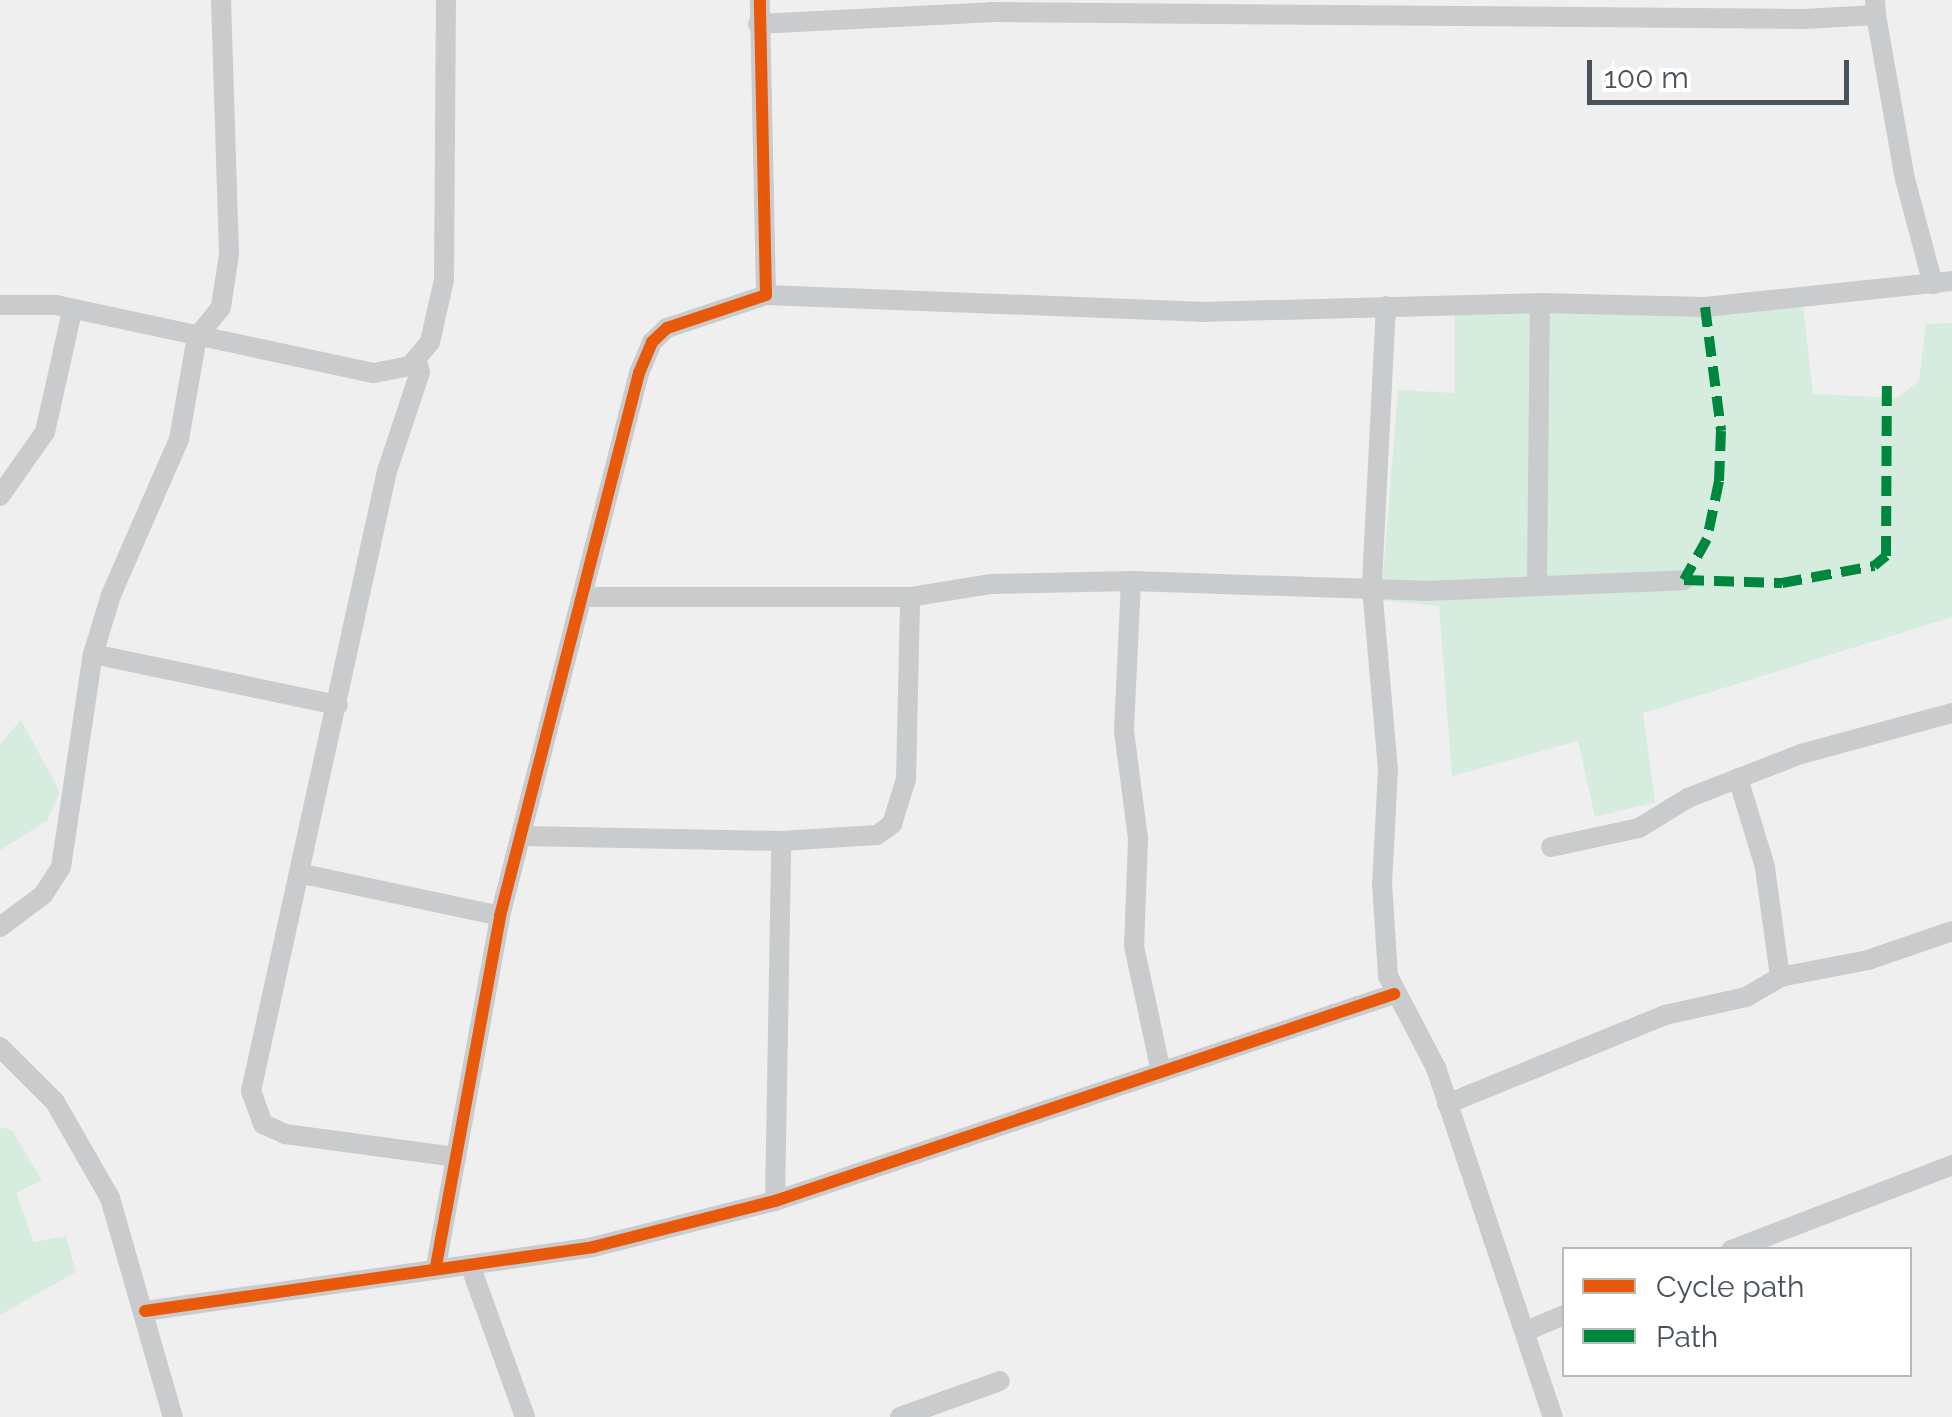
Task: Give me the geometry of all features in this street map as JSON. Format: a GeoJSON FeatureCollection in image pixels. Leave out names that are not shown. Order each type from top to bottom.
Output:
{"type":"FeatureCollection","features":[{"type":"Feature","properties":{"kind":"street"},"geometry":{"type":"LineString","coordinates":[[0,927],[44,894],[61,867],[93,654],[111,595],[179,438],[197,338],[220,307],[228,274],[221,0]]}},
{"type":"Feature","properties":{"kind":"street"},"geometry":{"type":"LineString","coordinates":[[0,305],[72,310],[374,374],[392,374],[417,361],[439,313],[448,230],[446,0]]}},
{"type":"Feature","properties":{"kind":"street"},"geometry":{"type":"LineString","coordinates":[[760,0],[766,295]]}},
{"type":"Feature","properties":{"kind":"street"},"geometry":{"type":"LineString","coordinates":[[436,1266],[500,916],[587,597],[639,373],[652,342],[688,318],[766,295],[1200,312],[1540,303],[1706,307],[1942,282],[1875,8],[1720,20],[1656,7],[991,6],[758,24]]}},
{"type":"Feature","properties":{"kind":"street"},"geometry":{"type":"LineString","coordinates":[[1536,582],[1540,303]]}},
{"type":"Feature","properties":{"kind":"street"},"geometry":{"type":"LineString","coordinates":[[1386,306],[1372,587],[1388,770],[1385,948],[1394,994],[1424,1040],[1553,1417]]}},
{"type":"Feature","properties":{"kind":"street"},"geometry":{"type":"LineString","coordinates":[[0,496],[44,432],[72,310]]}},
{"type":"Feature","properties":{"kind":"street"},"geometry":{"type":"LineString","coordinates":[[417,361],[420,372],[387,470],[303,874],[251,1091],[258,1117],[284,1134],[456,1157]]}},
{"type":"Feature","properties":{"kind":"street"},"geometry":{"type":"LineString","coordinates":[[587,597],[910,597],[990,584],[1131,582],[1424,591],[1536,582],[1684,580]]}},
{"type":"Feature","properties":{"kind":"street"},"geometry":{"type":"LineString","coordinates":[[1131,582],[1124,731],[1138,839],[1134,946],[1161,1072]]}},
{"type":"Feature","properties":{"kind":"street"},"geometry":{"type":"LineString","coordinates":[[522,836],[781,841],[877,836],[892,824],[909,755],[910,597]]}},
{"type":"Feature","properties":{"kind":"street"},"geometry":{"type":"LineString","coordinates":[[93,654],[338,705]]}},
{"type":"Feature","properties":{"kind":"street"},"geometry":{"type":"LineString","coordinates":[[1551,847],[1638,828],[1688,798],[1801,754],[1952,713]]}},
{"type":"Feature","properties":{"kind":"street"},"geometry":{"type":"LineString","coordinates":[[1738,778],[1765,867],[1780,978]]}},
{"type":"Feature","properties":{"kind":"street"},"geometry":{"type":"LineString","coordinates":[[775,1201],[781,841]]}},
{"type":"Feature","properties":{"kind":"street"},"geometry":{"type":"LineString","coordinates":[[303,874],[500,916]]}},
{"type":"Feature","properties":{"kind":"street"},"geometry":{"type":"LineString","coordinates":[[1447,1104],[1665,1015],[1746,997],[1780,978],[1868,960],[1952,931]]}},
{"type":"Feature","properties":{"kind":"street"},"geometry":{"type":"LineString","coordinates":[[144,1311],[436,1266],[470,1266],[593,1248],[775,1201],[1394,994]]}},
{"type":"Feature","properties":{"kind":"street"},"geometry":{"type":"LineString","coordinates":[[0,1047],[54,1102],[84,1144],[110,1198],[173,1417]]}},
{"type":"Feature","properties":{"kind":"street"},"geometry":{"type":"LineString","coordinates":[[1739,1247],[1952,1166]]}},
{"type":"Feature","properties":{"kind":"street"},"geometry":{"type":"LineString","coordinates":[[470,1266],[525,1417]]}},
{"type":"Feature","properties":{"kind":"street"},"geometry":{"type":"LineString","coordinates":[[1526,1331],[1562,1315]]}},
{"type":"Feature","properties":{"kind":"street"},"geometry":{"type":"LineString","coordinates":[[900,1417],[1000,1381]]}},
{"type":"Feature","properties":{"kind":"green space"},"geometry":{"type":"Polygon","coordinates":[[[1803,305],[1813,394],[1896,398],[1919,381],[1926,324],[1952,323],[1952,617],[1643,713],[1655,802],[1595,817],[1578,741],[1452,776],[1439,606],[1381,600],[1398,390],[1455,393],[1455,307],[1803,305]]]}},
{"type":"Feature","properties":{"kind":"green space"},"geometry":{"type":"Polygon","coordinates":[[[21,720],[60,792],[47,821],[0,850],[0,744],[21,720]]]}},
{"type":"Feature","properties":{"kind":"green space"},"geometry":{"type":"Polygon","coordinates":[[[0,1127],[12,1130],[42,1180],[16,1193],[34,1242],[66,1236],[76,1272],[0,1315],[0,1127]]]}},
{"type":"Feature","properties":{"kind":"marked path"},"geometry":{"type":"LineString","coordinates":[[1705,307],[1721,431],[1719,481],[1707,539],[1684,580],[1782,583],[1874,566],[1886,556],[1887,383]]}},
{"type":"Feature","properties":{"kind":"cycle path"},"geometry":{"type":"LineString","coordinates":[[436,1266],[500,916],[639,373],[652,342],[667,328],[766,295],[760,0]]}},
{"type":"Feature","properties":{"kind":"cycle path"},"geometry":{"type":"LineString","coordinates":[[145,1311],[593,1247],[775,1201],[1394,994]]}}]}
